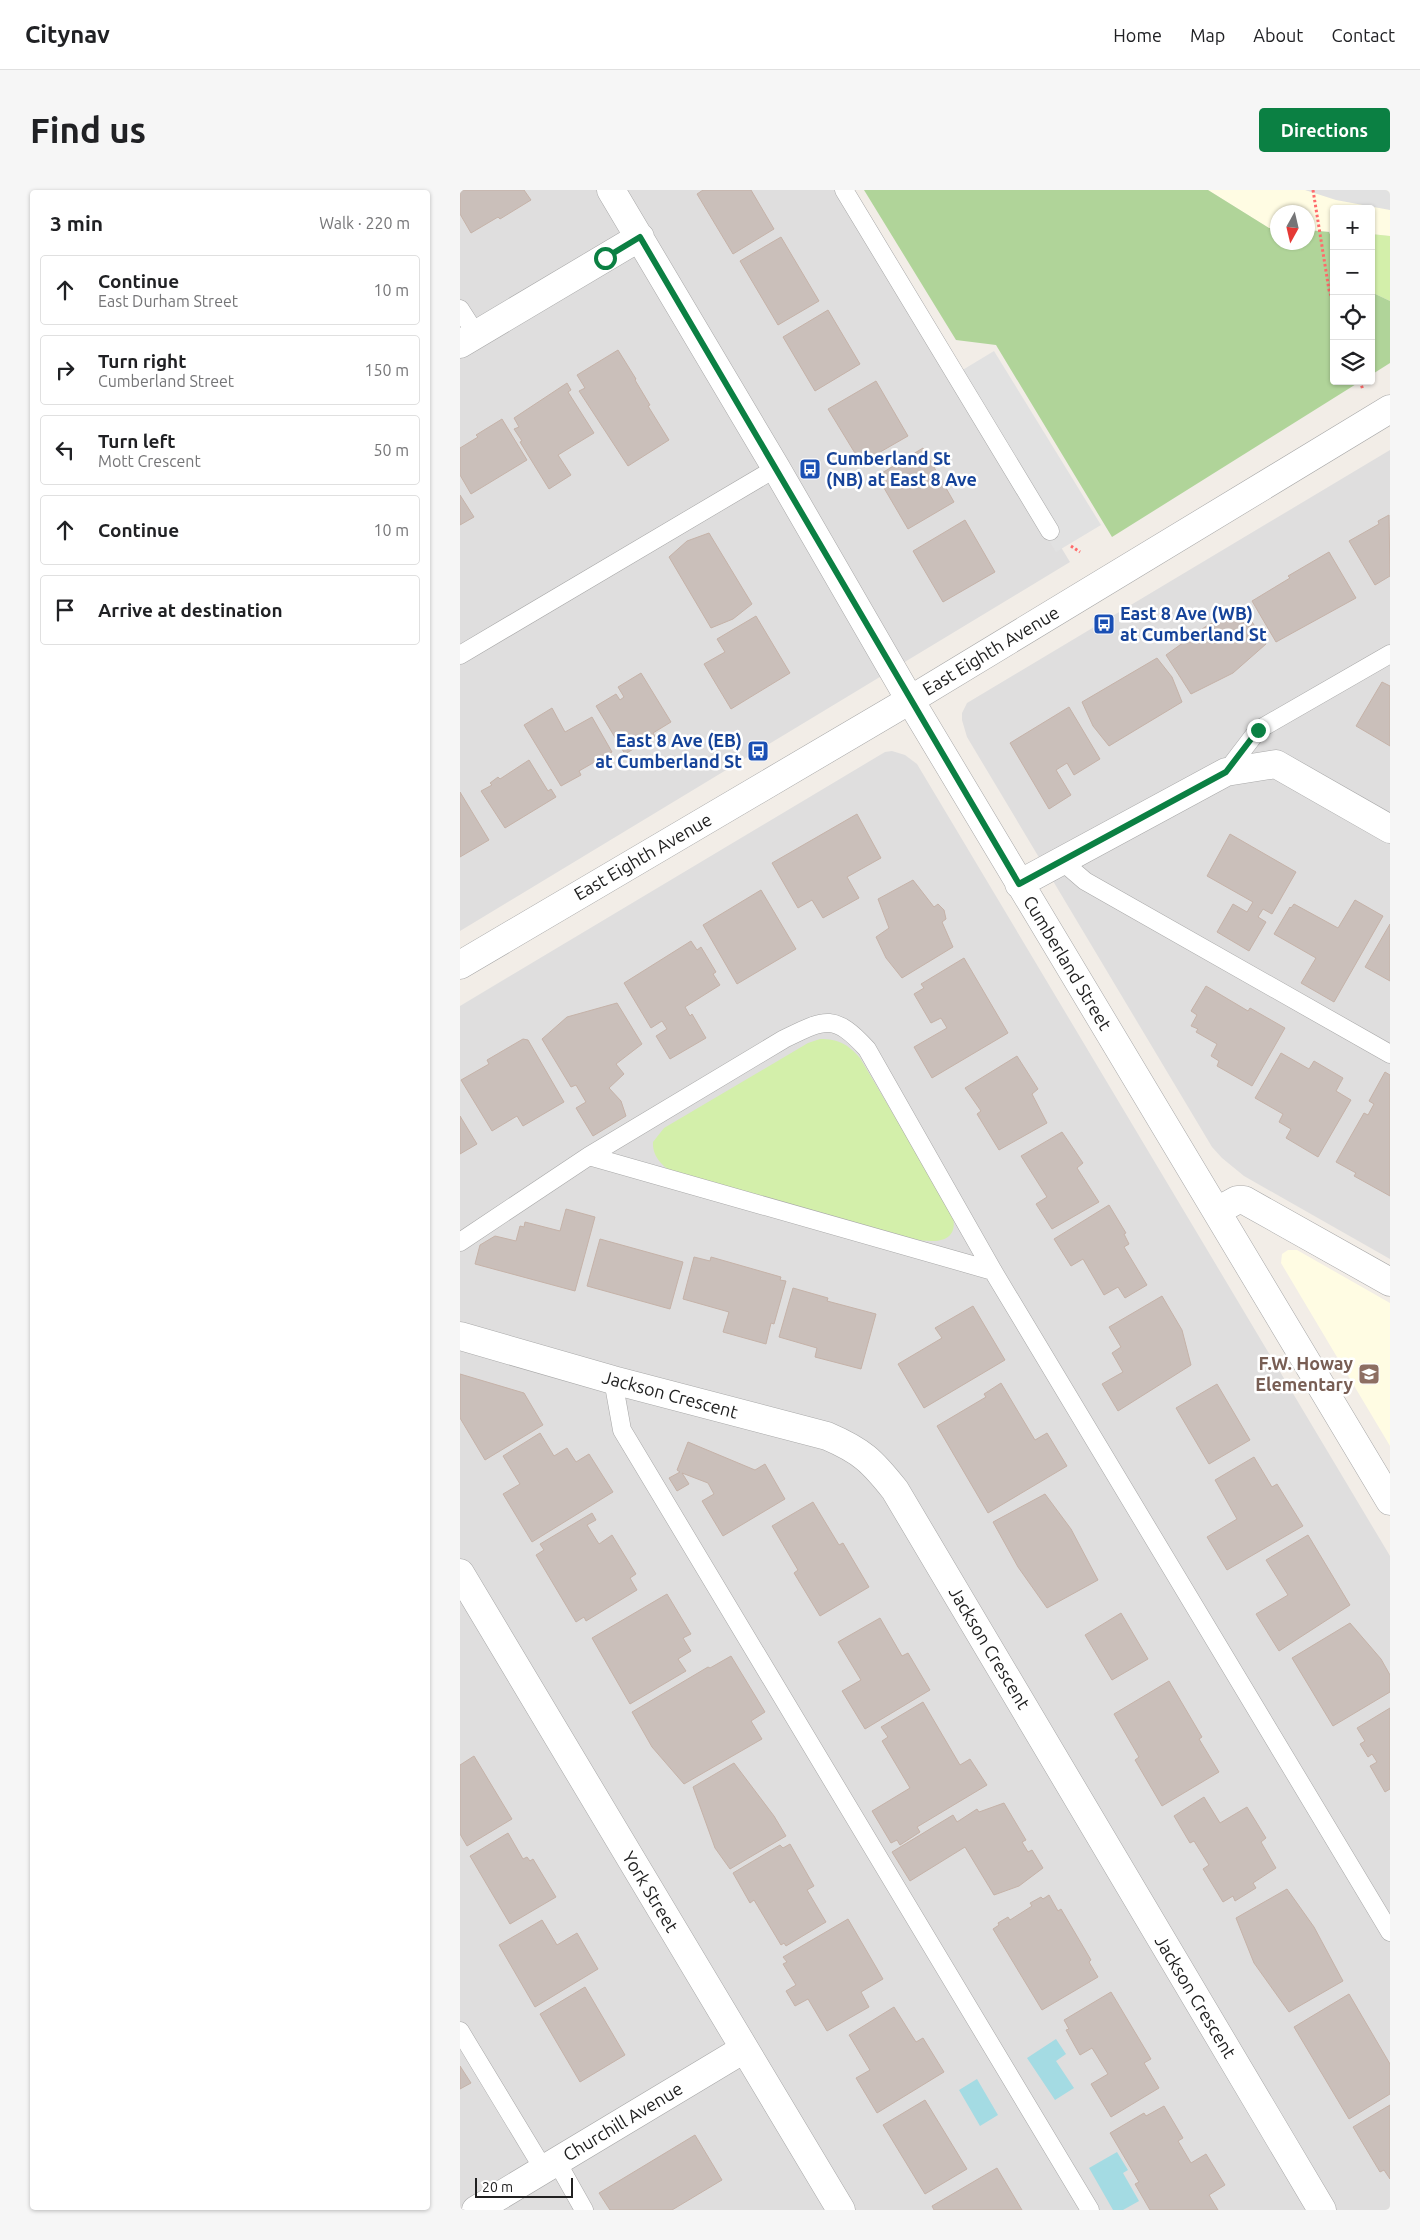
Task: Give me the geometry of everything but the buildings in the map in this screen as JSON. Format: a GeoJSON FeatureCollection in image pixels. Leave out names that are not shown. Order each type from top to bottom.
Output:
{"type":"FeatureCollection","features":[{"type":"Feature","properties":{"kind":"street","name":"Cumberland Street"},"geometry":{"type":"LineString","coordinates":[[610,190],[640,237],[1019,884],[1390,1501]]}},
{"type":"Feature","properties":{"kind":"street"},"geometry":{"type":"LineString","coordinates":[[468,339],[640,237]]}},
{"type":"Feature","properties":{"kind":"street","name":"East Eighth Avenue"},"geometry":{"type":"LineString","coordinates":[[460,965],[910,700],[1390,409]]}},
{"type":"Feature","properties":{"kind":"street"},"geometry":{"type":"LineString","coordinates":[[1019,884],[1063,862],[1226,772],[1276,764],[1390,829]]}},
{"type":"Feature","properties":{"kind":"street"},"geometry":{"type":"LineString","coordinates":[[1217,1211],[1236,1200],[1244,1200],[1390,1282]]}},
{"type":"Feature","properties":{"kind":"street","name":"Jackson Crescent"},"geometry":{"type":"LineString","coordinates":[[460,1336],[613,1380],[827,1436],[852,1447],[871,1460],[895,1490],[1322,2210]]}},
{"type":"Feature","properties":{"kind":"street","name":"York Street"},"geometry":{"type":"LineString","coordinates":[[460,1573],[841,2210]]}},
{"type":"Feature","properties":{"kind":"street","name":"Churchill Avenue"},"geometry":{"type":"LineString","coordinates":[[476,2210],[744,2049]]}},
{"type":"Feature","properties":{"kind":"lane"},"geometry":{"type":"LineString","coordinates":[[844,190],[1050,531]]}},
{"type":"Feature","properties":{"kind":"lane"},"geometry":{"type":"LineString","coordinates":[[460,309],[468,339]]}},
{"type":"Feature","properties":{"kind":"lane"},"geometry":{"type":"LineString","coordinates":[[460,654],[776,468]]}},
{"type":"Feature","properties":{"kind":"lane"},"geometry":{"type":"LineString","coordinates":[[1226,772],[1258,730],[1390,654]]}},
{"type":"Feature","properties":{"kind":"lane"},"geometry":{"type":"LineString","coordinates":[[1063,862],[1085,881],[1390,1054]]}},
{"type":"Feature","properties":{"kind":"lane"},"geometry":{"type":"LineString","coordinates":[[460,1242],[590,1156],[784,1039],[811,1026],[832,1022],[849,1030],[867,1049],[993,1271],[1390,1932]]}},
{"type":"Feature","properties":{"kind":"lane"},"geometry":{"type":"LineString","coordinates":[[590,1156],[993,1271]]}},
{"type":"Feature","properties":{"kind":"lane"},"geometry":{"type":"LineString","coordinates":[[613,1380],[622,1430],[1090,2210]]}},
{"type":"Feature","properties":{"kind":"lane"},"geometry":{"type":"LineString","coordinates":[[460,2031],[550,2166],[584,2210]]}},
{"type":"Feature","properties":{"kind":"path"},"geometry":{"type":"LineString","coordinates":[[1313,190],[1331,295]]}},
{"type":"Feature","properties":{"kind":"shaded area"},"geometry":{"type":"Polygon","coordinates":[[[460,190],[844,190],[1070,562],[460,931],[460,190]]]}},
{"type":"Feature","properties":{"kind":"shaded area"},"geometry":{"type":"Polygon","coordinates":[[[1208,190],[1390,190],[1390,236],[1375,234],[1375,205],[1330,205],[1330,232],[1315,231],[1315,205],[1270,205],[1269,228],[1208,190]]]}},
{"type":"Feature","properties":{"kind":"shaded area"},"geometry":{"type":"Polygon","coordinates":[[[1305,190],[1390,190],[1390,210],[1375,207],[1375,205],[1363,205],[1336,200],[1305,190]]]}},
{"type":"Feature","properties":{"kind":"shaded area"},"geometry":{"type":"Polygon","coordinates":[[[994,351],[1101,525],[1056,552],[951,377],[994,351]]]}},
{"type":"Feature","properties":{"kind":"shaded area"},"geometry":{"type":"Polygon","coordinates":[[[1390,450],[1390,1259],[1244,1176],[1212,1147],[967,737],[962,713],[967,703],[1390,450]]]}},
{"type":"Feature","properties":{"kind":"shaded area"},"geometry":{"type":"Polygon","coordinates":[[[892,751],[905,755],[917,764],[1390,1556],[1390,2210],[460,2210],[460,1006],[885,752],[892,751]]]}},
{"type":"Feature","properties":{"kind":"shaded area","name":"F.W. Howay Elementary"},"geometry":{"type":"Polygon","coordinates":[[[1288,1250],[1297,1250],[1390,1303],[1390,1446],[1281,1263],[1282,1254],[1288,1250]]]}},
{"type":"Feature","properties":{"kind":"green space"},"geometry":{"type":"Polygon","coordinates":[[[864,190],[1208,190],[1270,228],[1270,250],[1315,250],[1315,231],[1329,232],[1330,385],[1355,385],[1112,537],[996,345],[956,340],[864,190]]]}},
{"type":"Feature","properties":{"kind":"green space"},"geometry":{"type":"Polygon","coordinates":[[[1375,234],[1390,236],[1390,301],[1375,294],[1375,234]]]}},
{"type":"Feature","properties":{"kind":"green space"},"geometry":{"type":"Polygon","coordinates":[[[1375,294],[1390,301],[1390,363],[1375,372],[1375,294]]]}},
{"type":"Feature","properties":{"kind":"green space"},"geometry":{"type":"Polygon","coordinates":[[[820,1039],[842,1043],[860,1058],[952,1213],[953,1231],[949,1236],[937,1241],[913,1239],[675,1173],[666,1168],[656,1157],[653,1142],[664,1128],[808,1043],[820,1039]]]}},
{"type":"Feature","properties":{"kind":"water"},"geometry":{"type":"Polygon","coordinates":[[[1056,2039],[1066,2054],[1056,2061],[1074,2088],[1055,2100],[1027,2058],[1056,2039]]]}},
{"type":"Feature","properties":{"kind":"water"},"geometry":{"type":"Polygon","coordinates":[[[977,2079],[998,2115],[980,2126],[959,2090],[977,2079]]]}},
{"type":"Feature","properties":{"kind":"water"},"geometry":{"type":"Polygon","coordinates":[[[1117,2152],[1128,2170],[1123,2173],[1139,2201],[1123,2210],[1113,2210],[1089,2168],[1117,2152]]]}},
{"type":"Feature","properties":{"kind":"place","name":"Cumberland St (NB) at East 8 Ave"},"geometry":{"type":"Point","coordinates":[810,469]}},
{"type":"Feature","properties":{"kind":"place","name":"East 8 Ave (WB) at Cumberland St"},"geometry":{"type":"Point","coordinates":[1104,624]}},
{"type":"Feature","properties":{"kind":"place","name":"East 8 Ave (EB) at Cumberland St"},"geometry":{"type":"Point","coordinates":[758,751]}},
{"type":"Feature","properties":{"kind":"place","name":"F.W. Howay Elementary"},"geometry":{"type":"Point","coordinates":[1369,1374]}},
{"type":"Feature","properties":{"kind":"route"},"geometry":{"type":"LineString","coordinates":[[605,258],[640,237],[1019,884],[1063,862],[1226,772],[1258,730]]}}]}
